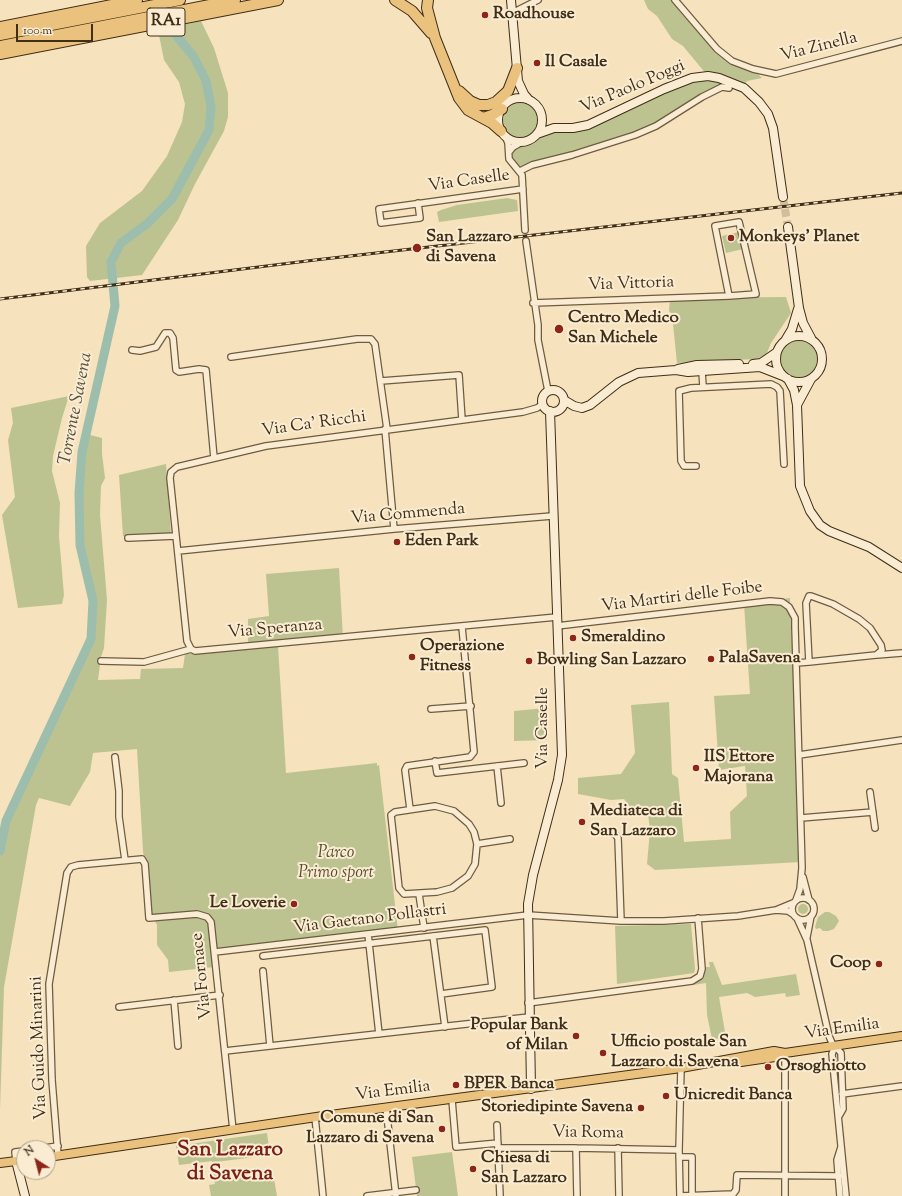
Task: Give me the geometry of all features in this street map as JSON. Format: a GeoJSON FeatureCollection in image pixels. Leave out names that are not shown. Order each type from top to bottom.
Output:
{"type":"FeatureCollection","features":[{"type":"Feature","properties":{"kind":"highway"},"geometry":{"type":"LineString","coordinates":[[0,52],[133,12],[180,0]]}},
{"type":"Feature","properties":{"kind":"highway"},"geometry":{"type":"LineString","coordinates":[[0,35],[133,12],[197,12],[235,0]]}},
{"type":"Feature","properties":{"kind":"highway","name":"RA1"},"geometry":{"type":"LineString","coordinates":[[197,12],[278,0]]}},
{"type":"Feature","properties":{"kind":"highway"},"geometry":{"type":"LineString","coordinates":[[395,0],[412,11],[435,38]]}},
{"type":"Feature","properties":{"kind":"highway"},"geometry":{"type":"LineString","coordinates":[[428,0],[427,8],[435,38],[464,106],[474,115],[483,118],[503,134]]}},
{"type":"Feature","properties":{"kind":"highway","name":"RA1"},"geometry":{"type":"LineString","coordinates":[[0,27],[133,12]]}},
{"type":"Feature","properties":{"kind":"highway"},"geometry":{"type":"LineString","coordinates":[[453,81],[465,98],[479,105],[488,105],[496,102],[508,91],[517,68]]}},
{"type":"Feature","properties":{"kind":"highway"},"geometry":{"type":"LineString","coordinates":[[483,118],[502,109]]}},
{"type":"Feature","properties":{"kind":"main road"},"geometry":{"type":"LineString","coordinates":[[502,109],[515,94],[518,81],[511,0]]}},
{"type":"Feature","properties":{"kind":"main road","name":"Via Paolo Poggi"},"geometry":{"type":"LineString","coordinates":[[554,128],[573,128],[588,125],[664,89],[692,78],[708,76],[724,79],[744,88],[752,94],[768,114],[773,128],[783,198]]}},
{"type":"Feature","properties":{"kind":"main road"},"geometry":{"type":"LineString","coordinates":[[518,81],[524,94],[538,108],[541,114],[554,128]]}},
{"type":"Feature","properties":{"kind":"main road"},"geometry":{"type":"LineString","coordinates":[[510,101],[517,99],[530,101]]}},
{"type":"Feature","properties":{"kind":"main road","name":"Via Caselle"},"geometry":{"type":"LineString","coordinates":[[502,109],[499,117],[503,134],[513,141],[528,141],[537,134],[554,128]]}},
{"type":"Feature","properties":{"kind":"main road"},"geometry":{"type":"LineString","coordinates":[[537,134],[542,125],[541,114]]}},
{"type":"Feature","properties":{"kind":"main road"},"geometry":{"type":"LineString","coordinates":[[788,227],[799,308],[803,324],[811,338],[818,344],[823,360],[821,368],[811,379],[797,405]]}},
{"type":"Feature","properties":{"kind":"main road"},"geometry":{"type":"LineString","coordinates":[[676,370],[681,367],[697,365],[761,363],[777,352],[786,339],[792,329],[799,308]]}},
{"type":"Feature","properties":{"kind":"main road"},"geometry":{"type":"LineString","coordinates":[[786,339],[798,335],[811,338]]}},
{"type":"Feature","properties":{"kind":"main road"},"geometry":{"type":"LineString","coordinates":[[777,352],[776,363],[794,390],[797,405],[798,479],[804,500],[815,518],[829,531],[869,547],[902,568]]}},
{"type":"Feature","properties":{"kind":"main road"},"geometry":{"type":"LineString","coordinates":[[574,406],[556,411],[550,411],[543,404],[543,398],[548,391],[553,390],[560,392],[564,400],[574,406],[582,408],[590,405],[612,387],[630,376],[638,373],[676,370],[702,372],[755,367],[770,370],[785,378],[803,382],[811,379]]}},
{"type":"Feature","properties":{"kind":"main road"},"geometry":{"type":"LineString","coordinates":[[560,409],[564,400]]}},
{"type":"Feature","properties":{"kind":"main road","name":"Via Caselle"},"geometry":{"type":"LineString","coordinates":[[531,1088],[528,1003],[528,915],[532,881],[562,762],[552,516],[550,411]]}},
{"type":"Feature","properties":{"kind":"main road","name":"Via Emilia"},"geometry":{"type":"LineString","coordinates":[[58,1155],[386,1107],[452,1100],[681,1068],[774,1052],[785,1053],[902,1036]]}},
{"type":"Feature","properties":{"kind":"main road"},"geometry":{"type":"LineString","coordinates":[[2,1163],[16,1161]]}},
{"type":"Feature","properties":{"kind":"main road"},"geometry":{"type":"LineString","coordinates":[[23,1180],[25,1196]]}},
{"type":"Feature","properties":{"kind":"street"},"geometry":{"type":"LineString","coordinates":[[512,13],[538,0]]}},
{"type":"Feature","properties":{"kind":"street","name":"Via Zinella"},"geometry":{"type":"LineString","coordinates":[[675,0],[717,49],[732,61],[753,69],[776,74],[902,41]]}},
{"type":"Feature","properties":{"kind":"street"},"geometry":{"type":"LineString","coordinates":[[520,171],[532,165],[572,156],[635,135],[656,126],[702,97],[722,88],[729,88]]}},
{"type":"Feature","properties":{"kind":"street","name":"Via Caselle"},"geometry":{"type":"LineString","coordinates":[[503,134],[511,162],[520,171],[523,190],[525,230]]}},
{"type":"Feature","properties":{"kind":"street","name":"Via Caselle"},"geometry":{"type":"LineString","coordinates":[[509,153],[513,147],[522,142]]}},
{"type":"Feature","properties":{"kind":"street","name":"Via Caselle"},"geometry":{"type":"LineString","coordinates":[[418,203],[420,218],[381,223],[379,209],[418,203],[523,190]]}},
{"type":"Feature","properties":{"kind":"street","name":"Via Vittoria"},"geometry":{"type":"LineString","coordinates":[[533,303],[730,296],[756,294],[739,222],[715,226],[730,296]]}},
{"type":"Feature","properties":{"kind":"street"},"geometry":{"type":"LineString","coordinates":[[526,241],[533,303],[542,363],[548,391]]}},
{"type":"Feature","properties":{"kind":"street"},"geometry":{"type":"LineString","coordinates":[[132,350],[140,351],[156,347],[165,333],[170,333],[173,338],[176,370],[179,372],[200,369],[206,370],[214,458]]}},
{"type":"Feature","properties":{"kind":"street"},"geometry":{"type":"LineString","coordinates":[[231,357],[357,339],[371,339],[375,344],[386,429],[394,529]]}},
{"type":"Feature","properties":{"kind":"street"},"geometry":{"type":"LineString","coordinates":[[702,372],[703,387]]}},
{"type":"Feature","properties":{"kind":"street"},"geometry":{"type":"LineString","coordinates":[[380,381],[459,375],[462,420]]}},
{"type":"Feature","properties":{"kind":"street"},"geometry":{"type":"LineString","coordinates":[[696,466],[684,466],[681,461],[678,392],[683,389],[703,387],[771,384],[779,388],[784,464]]}},
{"type":"Feature","properties":{"kind":"street","name":"Via Ca' Ricchi"},"geometry":{"type":"LineString","coordinates":[[176,536],[170,478],[173,470],[179,466],[276,444],[524,412],[537,408],[543,404]]}},
{"type":"Feature","properties":{"kind":"street","name":"Via Commenda"},"geometry":{"type":"LineString","coordinates":[[178,551],[394,529],[552,516]]}},
{"type":"Feature","properties":{"kind":"street"},"geometry":{"type":"LineString","coordinates":[[128,538],[176,536],[188,641],[191,650]]}},
{"type":"Feature","properties":{"kind":"street"},"geometry":{"type":"LineString","coordinates":[[809,662],[806,603],[808,596],[847,611],[870,628],[881,645],[882,650],[876,655]]}},
{"type":"Feature","properties":{"kind":"street","name":"Via Martiri delle Foibe"},"geometry":{"type":"LineString","coordinates":[[557,622],[763,602],[778,602],[789,607],[794,618],[802,875],[809,900],[814,908],[808,924],[807,940]]}},
{"type":"Feature","properties":{"kind":"street","name":"Via Speranza"},"geometry":{"type":"LineString","coordinates":[[101,660],[144,662],[191,650],[201,652],[462,627],[557,622]]}},
{"type":"Feature","properties":{"kind":"street"},"geometry":{"type":"LineString","coordinates":[[410,809],[406,767],[410,764],[470,757],[475,748],[462,627]]}},
{"type":"Feature","properties":{"kind":"street"},"geometry":{"type":"LineString","coordinates":[[796,663],[902,653]]}},
{"type":"Feature","properties":{"kind":"street"},"geometry":{"type":"LineString","coordinates":[[431,709],[471,706]]}},
{"type":"Feature","properties":{"kind":"street"},"geometry":{"type":"LineString","coordinates":[[799,755],[902,740]]}},
{"type":"Feature","properties":{"kind":"street"},"geometry":{"type":"LineString","coordinates":[[115,757],[119,791],[119,817],[125,860]]}},
{"type":"Feature","properties":{"kind":"street"},"geometry":{"type":"LineString","coordinates":[[435,761],[437,773],[524,763]]}},
{"type":"Feature","properties":{"kind":"street"},"geometry":{"type":"LineString","coordinates":[[497,766],[501,803]]}},
{"type":"Feature","properties":{"kind":"street"},"geometry":{"type":"LineString","coordinates":[[870,792],[875,828]]}},
{"type":"Feature","properties":{"kind":"street"},"geometry":{"type":"LineString","coordinates":[[435,806],[454,811],[469,824],[474,832],[477,844],[475,864],[470,873],[461,882],[447,890],[419,894],[404,894],[400,890],[398,884],[391,817],[395,812],[435,806]]}},
{"type":"Feature","properties":{"kind":"street"},"geometry":{"type":"LineString","coordinates":[[801,818],[872,812]]}},
{"type":"Feature","properties":{"kind":"street"},"geometry":{"type":"LineString","coordinates":[[614,833],[618,838],[621,921]]}},
{"type":"Feature","properties":{"kind":"street"},"geometry":{"type":"LineString","coordinates":[[477,844],[510,840]]}},
{"type":"Feature","properties":{"kind":"street","name":"Via Fornace"},"geometry":{"type":"LineString","coordinates":[[68,869],[78,865],[142,859],[145,864],[149,918],[197,914],[207,917],[212,925],[233,1130]]}},
{"type":"Feature","properties":{"kind":"street","name":"Via Guido Minarini"},"geometry":{"type":"LineString","coordinates":[[58,1155],[52,1080],[49,984],[68,869]]}},
{"type":"Feature","properties":{"kind":"street","name":"Via Martiri delle Foibe"},"geometry":{"type":"LineString","coordinates":[[802,875],[792,909],[807,940],[829,1036],[841,1053],[843,1109],[839,1116]]}},
{"type":"Feature","properties":{"kind":"street"},"geometry":{"type":"LineString","coordinates":[[419,894],[424,928]]}},
{"type":"Feature","properties":{"kind":"street"},"geometry":{"type":"LineString","coordinates":[[776,910],[804,898],[809,900]]}},
{"type":"Feature","properties":{"kind":"street"},"geometry":{"type":"LineString","coordinates":[[776,910],[788,912],[805,919],[811,916]]}},
{"type":"Feature","properties":{"kind":"street","name":"Via Gaetano Pollastri"},"geometry":{"type":"LineString","coordinates":[[215,952],[528,915],[621,921],[738,916],[776,910]]}},
{"type":"Feature","properties":{"kind":"street"},"geometry":{"type":"LineString","coordinates":[[528,1003],[692,981],[700,976],[703,967],[698,918]]}},
{"type":"Feature","properties":{"kind":"street"},"geometry":{"type":"LineString","coordinates":[[263,956],[485,930],[492,987],[441,994]]}},
{"type":"Feature","properties":{"kind":"street"},"geometry":{"type":"LineString","coordinates":[[368,934],[378,1034]]}},
{"type":"Feature","properties":{"kind":"street"},"geometry":{"type":"LineString","coordinates":[[433,936],[445,1027]]}},
{"type":"Feature","properties":{"kind":"street"},"geometry":{"type":"LineString","coordinates":[[263,971],[270,1046]]}},
{"type":"Feature","properties":{"kind":"street"},"geometry":{"type":"LineString","coordinates":[[119,1006],[220,995]]}},
{"type":"Feature","properties":{"kind":"street"},"geometry":{"type":"LineString","coordinates":[[174,1000],[178,1046]]}},
{"type":"Feature","properties":{"kind":"street"},"geometry":{"type":"LineString","coordinates":[[225,1051],[529,1017]]}},
{"type":"Feature","properties":{"kind":"street"},"geometry":{"type":"LineString","coordinates":[[835,1046],[832,1054],[836,1109],[839,1116],[846,1196]]}},
{"type":"Feature","properties":{"kind":"street"},"geometry":{"type":"LineString","coordinates":[[785,1053],[785,1196]]}},
{"type":"Feature","properties":{"kind":"street"},"geometry":{"type":"LineString","coordinates":[[681,1068],[678,1150],[680,1196],[733,1194],[736,1190],[737,1175],[838,1176]]}},
{"type":"Feature","properties":{"kind":"street"},"geometry":{"type":"LineString","coordinates":[[842,1094],[902,1086]]}},
{"type":"Feature","properties":{"kind":"street","name":"Via Roma"},"geometry":{"type":"LineString","coordinates":[[452,1100],[456,1147],[498,1146],[678,1150]]}},
{"type":"Feature","properties":{"kind":"street"},"geometry":{"type":"LineString","coordinates":[[386,1107],[396,1194]]}},
{"type":"Feature","properties":{"kind":"street"},"geometry":{"type":"LineString","coordinates":[[315,1117],[323,1196]]}},
{"type":"Feature","properties":{"kind":"street"},"geometry":{"type":"LineString","coordinates":[[497,1125],[500,1196]]}},
{"type":"Feature","properties":{"kind":"street"},"geometry":{"type":"LineString","coordinates":[[840,1196],[837,1160],[841,1147]]}},
{"type":"Feature","properties":{"kind":"street"},"geometry":{"type":"LineString","coordinates":[[576,1148],[577,1196]]}},
{"type":"Feature","properties":{"kind":"street"},"geometry":{"type":"LineString","coordinates":[[618,1148],[619,1196]]}},
{"type":"Feature","properties":{"kind":"street"},"geometry":{"type":"LineString","coordinates":[[679,1157],[692,1157],[692,1196]]}},
{"type":"Feature","properties":{"kind":"street"},"geometry":{"type":"LineString","coordinates":[[367,1196],[396,1194],[416,1190]]}},
{"type":"Feature","properties":{"kind":"green space"},"geometry":{"type":"Polygon","coordinates":[[[644,0],[676,0],[732,61],[753,69],[762,78],[747,81],[745,84],[722,87],[656,126],[520,171],[511,162],[511,150],[537,134],[573,128],[664,89],[707,75],[683,46],[672,39],[657,16],[648,9],[644,0]]]}},
{"type":"Feature","properties":{"kind":"green space"},"geometry":{"type":"Polygon","coordinates":[[[201,21],[214,48],[228,93],[228,117],[224,131],[195,184],[178,220],[142,275],[90,281],[87,277],[86,246],[100,223],[142,191],[167,156],[182,122],[185,104],[179,82],[164,60],[158,30],[201,21]]]}},
{"type":"Feature","properties":{"kind":"green space"},"geometry":{"type":"Polygon","coordinates":[[[523,103],[530,105],[535,110],[537,120],[535,130],[530,135],[517,137],[510,135],[505,130],[503,117],[505,110],[510,105],[523,103]]]}},
{"type":"Feature","properties":{"kind":"green space"},"geometry":{"type":"Polygon","coordinates":[[[507,198],[517,200],[518,211],[439,222],[437,212],[441,210],[457,205],[507,198]]]}},
{"type":"Feature","properties":{"kind":"green space"},"geometry":{"type":"Polygon","coordinates":[[[739,232],[743,249],[726,253],[722,236],[739,232]]]}},
{"type":"Feature","properties":{"kind":"green space"},"geometry":{"type":"Polygon","coordinates":[[[786,297],[791,313],[771,343],[766,355],[756,359],[677,363],[672,314],[669,311],[670,298],[786,297]]]}},
{"type":"Feature","properties":{"kind":"green space"},"geometry":{"type":"Polygon","coordinates":[[[803,341],[812,346],[816,352],[816,366],[812,372],[803,377],[795,377],[786,372],[782,366],[781,355],[786,346],[792,342],[803,341]]]}},
{"type":"Feature","properties":{"kind":"green space"},"geometry":{"type":"Polygon","coordinates":[[[69,396],[53,456],[52,471],[60,503],[59,536],[64,595],[62,604],[18,608],[2,515],[15,497],[8,440],[13,423],[11,408],[69,396]]]}},
{"type":"Feature","properties":{"kind":"green space","name":"Parco Primo sport"},"geometry":{"type":"Polygon","coordinates":[[[86,434],[102,438],[105,478],[101,486],[100,515],[107,600],[104,648],[101,657],[98,680],[140,679],[141,669],[183,668],[185,654],[248,648],[248,619],[269,616],[266,574],[339,568],[343,638],[278,646],[286,773],[377,763],[377,766],[379,765],[398,931],[213,952],[214,967],[169,972],[168,960],[157,945],[157,925],[152,915],[143,851],[137,749],[93,753],[90,772],[70,806],[39,798],[36,805],[4,987],[0,1110],[0,851],[6,821],[91,639],[93,601],[80,545],[79,493],[82,452],[86,434]]]}},
{"type":"Feature","properties":{"kind":"green space"},"geometry":{"type":"Polygon","coordinates":[[[166,464],[171,534],[123,536],[119,475],[166,464]]]}},
{"type":"Feature","properties":{"kind":"green space"},"geometry":{"type":"Polygon","coordinates":[[[790,598],[801,862],[655,870],[647,864],[650,830],[648,814],[633,811],[624,799],[611,800],[578,794],[578,778],[621,774],[635,753],[631,705],[669,702],[672,774],[678,778],[684,842],[731,839],[730,812],[747,796],[745,766],[719,770],[714,696],[750,694],[744,604],[790,598]]]}},
{"type":"Feature","properties":{"kind":"green space"},"geometry":{"type":"Polygon","coordinates":[[[546,708],[547,740],[514,741],[514,711],[546,708]]]}},
{"type":"Feature","properties":{"kind":"green space"},"geometry":{"type":"Polygon","coordinates":[[[803,904],[808,909],[803,914],[798,909],[803,904]]]}},
{"type":"Feature","properties":{"kind":"green space"},"geometry":{"type":"Polygon","coordinates":[[[825,912],[829,912],[836,916],[839,921],[834,929],[823,931],[820,928],[816,929],[815,927],[818,917],[825,912]]]}},
{"type":"Feature","properties":{"kind":"green space"},"geometry":{"type":"Polygon","coordinates":[[[691,924],[695,969],[694,973],[617,984],[615,926],[691,924]]]}},
{"type":"Feature","properties":{"kind":"green space"},"geometry":{"type":"Polygon","coordinates":[[[709,962],[713,962],[722,985],[796,974],[800,995],[786,997],[785,993],[755,997],[747,993],[719,997],[726,1038],[712,1039],[707,1015],[706,983],[693,985],[701,979],[705,967],[710,967],[709,962]]]}},
{"type":"Feature","properties":{"kind":"green space"},"geometry":{"type":"Polygon","coordinates":[[[267,1133],[270,1155],[216,1162],[218,1180],[273,1173],[277,1196],[211,1196],[209,1185],[215,1184],[212,1161],[179,1165],[176,1146],[267,1133]]]}},
{"type":"Feature","properties":{"kind":"green space"},"geometry":{"type":"Polygon","coordinates":[[[452,1152],[458,1196],[417,1196],[412,1157],[452,1152]]]}},
{"type":"Feature","properties":{"kind":"waterway","name":"Torrente Savena"},"geometry":{"type":"LineString","coordinates":[[0,851],[6,821],[91,639],[93,601],[80,545],[79,493],[82,452],[115,306],[111,262],[121,243],[148,223],[172,199],[209,130],[211,106],[206,81],[194,57],[174,33],[171,14]]}},
{"type":"Feature","properties":{"kind":"tunnel"},"geometry":{"type":"LineString","coordinates":[[783,197],[788,227]]}},
{"type":"Feature","properties":{"kind":"railway"},"geometry":{"type":"LineString","coordinates":[[0,299],[315,260],[902,193]]}},
{"type":"Feature","properties":{"kind":"place","name":"Roadhouse"},"geometry":{"type":"Point","coordinates":[485,15]}},
{"type":"Feature","properties":{"kind":"place","name":"Il Casale"},"geometry":{"type":"Point","coordinates":[537,63]}},
{"type":"Feature","properties":{"kind":"place","name":"Monkeys' Planet"},"geometry":{"type":"Point","coordinates":[731,238]}},
{"type":"Feature","properties":{"kind":"place","name":"San Lazzaro di Savena"},"geometry":{"type":"Point","coordinates":[417,248]}},
{"type":"Feature","properties":{"kind":"place","name":"Centro Medico San Michele"},"geometry":{"type":"Point","coordinates":[559,329]}},
{"type":"Feature","properties":{"kind":"place","name":"Eden Park"},"geometry":{"type":"Point","coordinates":[397,542]}},
{"type":"Feature","properties":{"kind":"place","name":"Smeraldino"},"geometry":{"type":"Point","coordinates":[573,638]}},
{"type":"Feature","properties":{"kind":"place","name":"Operazione Fitness"},"geometry":{"type":"Point","coordinates":[412,657]}},
{"type":"Feature","properties":{"kind":"place","name":"PalaSavena"},"geometry":{"type":"Point","coordinates":[711,659]}},
{"type":"Feature","properties":{"kind":"place","name":"Bowling San Lazzaro"},"geometry":{"type":"Point","coordinates":[529,661]}},
{"type":"Feature","properties":{"kind":"place","name":"IIS Ettore Majorana"},"geometry":{"type":"Point","coordinates":[696,768]}},
{"type":"Feature","properties":{"kind":"place","name":"Mediateca di San Lazzaro"},"geometry":{"type":"Point","coordinates":[582,822]}},
{"type":"Feature","properties":{"kind":"place","name":"Le Loverie"},"geometry":{"type":"Point","coordinates":[294,904]}},
{"type":"Feature","properties":{"kind":"place","name":"Coop"},"geometry":{"type":"Point","coordinates":[879,964]}},
{"type":"Feature","properties":{"kind":"place","name":"Popular Bank of Milan"},"geometry":{"type":"Point","coordinates":[576,1036]}},
{"type":"Feature","properties":{"kind":"place","name":"Ufficio postale San Lazzaro di Savena"},"geometry":{"type":"Point","coordinates":[603,1053]}},
{"type":"Feature","properties":{"kind":"place","name":"Orsoghiotto"},"geometry":{"type":"Point","coordinates":[768,1067]}},
{"type":"Feature","properties":{"kind":"place","name":"BPER Banca"},"geometry":{"type":"Point","coordinates":[456,1085]}},
{"type":"Feature","properties":{"kind":"place","name":"Unicredit Banca"},"geometry":{"type":"Point","coordinates":[666,1096]}},
{"type":"Feature","properties":{"kind":"place","name":"Storiedipinte Savena"},"geometry":{"type":"Point","coordinates":[641,1108]}},
{"type":"Feature","properties":{"kind":"place","name":"Comune di San Lazzaro di Savena"},"geometry":{"type":"Point","coordinates":[442,1129]}},
{"type":"Feature","properties":{"kind":"place","name":"Chiesa di San Lazzaro"},"geometry":{"type":"Point","coordinates":[473,1169]}},
{"type":"Feature","properties":{"kind":"district","name":"San Lazzaro di Savena"},"geometry":{"type":"Point","coordinates":[230,1163]}}]}
